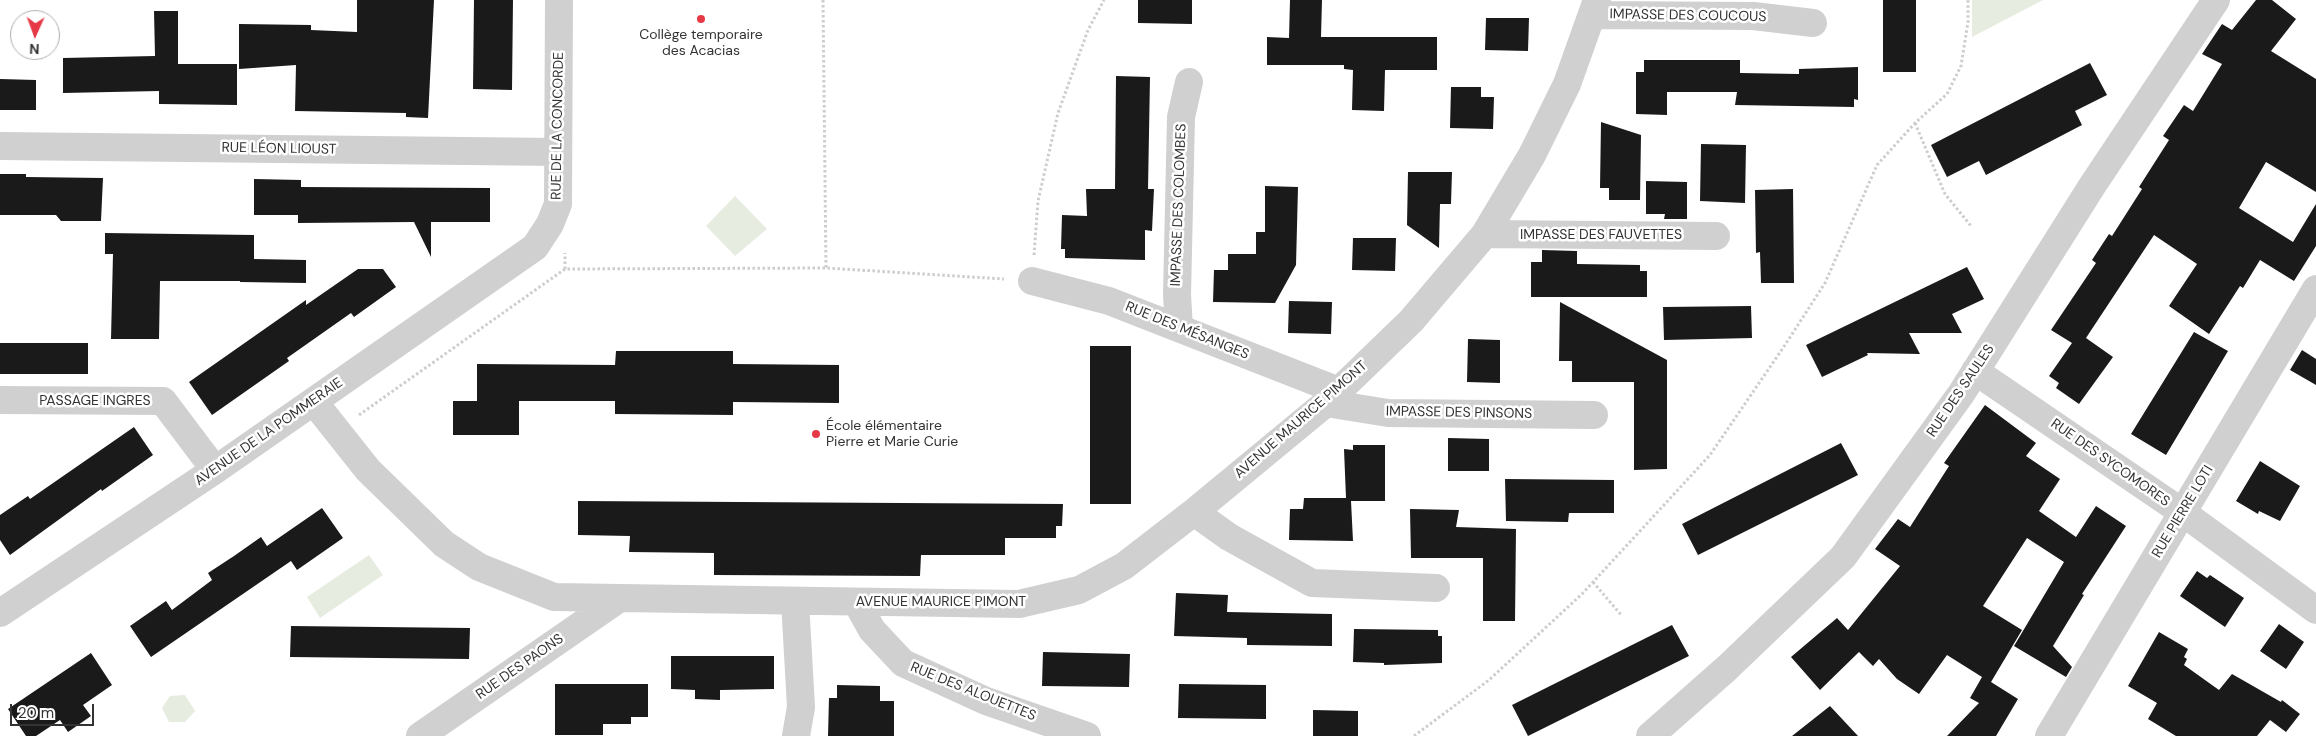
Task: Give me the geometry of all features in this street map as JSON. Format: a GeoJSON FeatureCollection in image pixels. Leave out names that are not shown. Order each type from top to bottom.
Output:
{"type":"FeatureCollection","features":[{"type":"Feature","properties":{"kind":"street","name":"RUE DE LA CONCORDE"},"geometry":{"type":"LineString","coordinates":[[535,247],[550,224],[558,204],[559,0]]}},
{"type":"Feature","properties":{"kind":"street","name":"RUE DES SAULES"},"geometry":{"type":"LineString","coordinates":[[1650,736],[1726,668],[1843,557],[1888,498],[1975,372],[2092,186],[2216,0]]}},
{"type":"Feature","properties":{"kind":"street","name":"IMPASSE DES COUCOUS"},"geometry":{"type":"LineString","coordinates":[[1594,7],[1753,16],[1812,23]]}},
{"type":"Feature","properties":{"kind":"street","name":"AVENUE MAURICE PIMONT"},"geometry":{"type":"LineString","coordinates":[[314,402],[368,470],[444,544],[479,567],[554,597],[1019,604],[1079,590],[1124,566],[1194,512],[1332,397],[1411,321],[1485,234],[1541,137],[1567,84],[1594,7]]}},
{"type":"Feature","properties":{"kind":"street","name":"IMPASSE DES COLOMBES"},"geometry":{"type":"LineString","coordinates":[[1179,328],[1177,295],[1181,118],[1189,82]]}},
{"type":"Feature","properties":{"kind":"street","name":"RUE LÉON LIOUST"},"geometry":{"type":"LineString","coordinates":[[0,146],[558,152]]}},
{"type":"Feature","properties":{"kind":"street","name":"IMPASSE DES FAUVETTES"},"geometry":{"type":"LineString","coordinates":[[1485,234],[1716,236]]}},
{"type":"Feature","properties":{"kind":"street","name":"AVENUE DE LA POMMERAIE"},"geometry":{"type":"LineString","coordinates":[[0,613],[215,470],[535,247]]}},
{"type":"Feature","properties":{"kind":"street","name":"RUE DES MÉSANGES"},"geometry":{"type":"LineString","coordinates":[[1032,281],[1109,301],[1179,328],[1332,397]]}},
{"type":"Feature","properties":{"kind":"street","name":"RUE PIERRE LOTI"},"geometry":{"type":"LineString","coordinates":[[2050,736],[2316,288]]}},
{"type":"Feature","properties":{"kind":"street","name":"RUE DES SYCOMORES"},"geometry":{"type":"LineString","coordinates":[[1975,372],[2182,512],[2316,610]]}},
{"type":"Feature","properties":{"kind":"street","name":"IMPASSE DES PINSONS"},"geometry":{"type":"LineString","coordinates":[[1332,397],[1388,414],[1594,415]]}},
{"type":"Feature","properties":{"kind":"street","name":"PASSAGE INGRES"},"geometry":{"type":"LineString","coordinates":[[0,400],[163,402],[215,470]]}},
{"type":"Feature","properties":{"kind":"street"},"geometry":{"type":"LineString","coordinates":[[1194,512],[1229,537],[1312,584],[1436,588]]}},
{"type":"Feature","properties":{"kind":"street","name":"RUE DES PAONS"},"geometry":{"type":"LineString","coordinates":[[420,736],[620,598]]}},
{"type":"Feature","properties":{"kind":"street"},"geometry":{"type":"LineString","coordinates":[[795,601],[801,707],[796,736]]}},
{"type":"Feature","properties":{"kind":"street","name":"RUE DES ALOUETTES"},"geometry":{"type":"LineString","coordinates":[[857,602],[872,630],[903,663],[986,701],[1087,736]]}},
{"type":"Feature","properties":{"kind":"path"},"geometry":{"type":"LineString","coordinates":[[823,0],[826,268]]}},
{"type":"Feature","properties":{"kind":"path"},"geometry":{"type":"LineString","coordinates":[[337,431],[565,270],[826,268],[1032,281],[1038,201],[1058,113],[1088,30],[1104,0]]}},
{"type":"Feature","properties":{"kind":"path"},"geometry":{"type":"LineString","coordinates":[[1414,736],[1490,680],[1593,582],[1710,455],[1825,283],[1878,165],[1915,123],[1947,94],[1960,66],[1968,22],[1968,0]]}},
{"type":"Feature","properties":{"kind":"path"},"geometry":{"type":"LineString","coordinates":[[1915,123],[1944,194],[1971,226]]}},
{"type":"Feature","properties":{"kind":"path"},"geometry":{"type":"LineString","coordinates":[[1593,582],[1622,616]]}},
{"type":"Feature","properties":{"kind":"shaded area"},"geometry":{"type":"Polygon","coordinates":[[[1972,0],[2043,0],[1972,37],[1972,0]]]}},
{"type":"Feature","properties":{"kind":"shaded area"},"geometry":{"type":"Polygon","coordinates":[[[735,196],[767,229],[735,256],[706,226],[735,196]]]}},
{"type":"Feature","properties":{"kind":"shaded area"},"geometry":{"type":"Polygon","coordinates":[[[369,555],[383,575],[320,618],[307,597],[369,555]]]}},
{"type":"Feature","properties":{"kind":"shaded area"},"geometry":{"type":"Polygon","coordinates":[[[185,695],[195,711],[185,722],[169,722],[162,708],[170,696],[185,695]]]}},
{"type":"Feature","properties":{"kind":"building"},"geometry":{"type":"Polygon","coordinates":[[[357,0],[434,0],[428,118],[406,117],[406,113],[295,111],[296,65],[239,69],[239,24],[311,25],[311,30],[357,32],[357,0]]]}},
{"type":"Feature","properties":{"kind":"building"},"geometry":{"type":"Polygon","coordinates":[[[474,0],[513,0],[512,90],[473,89],[474,0]]]}},
{"type":"Feature","properties":{"kind":"building"},"geometry":{"type":"Polygon","coordinates":[[[1138,0],[1192,0],[1192,24],[1138,23],[1138,0]]]}},
{"type":"Feature","properties":{"kind":"building"},"geometry":{"type":"Polygon","coordinates":[[[1290,0],[1322,0],[1321,37],[1437,37],[1437,70],[1385,70],[1384,111],[1352,110],[1353,70],[1344,69],[1344,65],[1267,65],[1267,37],[1289,38],[1290,0]]]}},
{"type":"Feature","properties":{"kind":"building"},"geometry":{"type":"Polygon","coordinates":[[[1883,0],[1916,0],[1916,72],[1883,72],[1883,0]]]}},
{"type":"Feature","properties":{"kind":"building"},"geometry":{"type":"Polygon","coordinates":[[[2256,0],[2272,0],[2296,19],[2271,51],[2316,79],[2316,192],[2266,162],[2239,208],[2293,242],[2316,204],[2316,246],[2294,281],[2260,260],[2243,288],[2240,286],[2209,334],[2169,306],[2197,264],[2154,235],[2086,338],[2113,357],[2079,404],[2056,388],[2059,383],[2049,376],[2072,343],[2051,330],[2096,263],[2092,260],[2109,234],[2112,236],[2142,189],[2139,187],[2169,140],[2163,136],[2184,105],[2193,111],[2222,64],[2202,54],[2222,24],[2232,30],[2256,0]]]}},
{"type":"Feature","properties":{"kind":"building"},"geometry":{"type":"Polygon","coordinates":[[[154,11],[178,11],[178,64],[237,64],[237,105],[159,104],[159,91],[63,93],[63,58],[155,56],[154,11]]]}},
{"type":"Feature","properties":{"kind":"building"},"geometry":{"type":"Polygon","coordinates":[[[1486,18],[1529,18],[1528,51],[1485,50],[1486,18]]]}},
{"type":"Feature","properties":{"kind":"building"},"geometry":{"type":"Polygon","coordinates":[[[1644,60],[1740,60],[1740,73],[1799,74],[1799,69],[1858,67],[1858,100],[1854,99],[1854,107],[1735,105],[1737,92],[1667,92],[1667,115],[1636,114],[1636,72],[1644,72],[1644,60]]]}},
{"type":"Feature","properties":{"kind":"building"},"geometry":{"type":"Polygon","coordinates":[[[2090,63],[2107,95],[2075,111],[2082,125],[1986,175],[1979,161],[1947,177],[1931,145],[2090,63]]]}},
{"type":"Feature","properties":{"kind":"building"},"geometry":{"type":"Polygon","coordinates":[[[1116,76],[1150,77],[1148,189],[1154,189],[1152,231],[1145,230],[1145,260],[1065,258],[1065,249],[1061,249],[1062,215],[1087,216],[1086,189],[1115,189],[1116,76]]]}},
{"type":"Feature","properties":{"kind":"building"},"geometry":{"type":"Polygon","coordinates":[[[0,79],[36,80],[36,110],[0,110],[0,79]]]}},
{"type":"Feature","properties":{"kind":"building"},"geometry":{"type":"Polygon","coordinates":[[[1451,87],[1481,87],[1481,97],[1494,97],[1493,129],[1450,128],[1451,87]]]}},
{"type":"Feature","properties":{"kind":"building"},"geometry":{"type":"Polygon","coordinates":[[[1601,122],[1641,135],[1640,200],[1609,200],[1609,188],[1600,188],[1601,122]]]}},
{"type":"Feature","properties":{"kind":"building"},"geometry":{"type":"Polygon","coordinates":[[[1701,144],[1746,145],[1745,203],[1700,201],[1701,144]]]}},
{"type":"Feature","properties":{"kind":"building"},"geometry":{"type":"Polygon","coordinates":[[[1408,172],[1452,172],[1451,204],[1440,204],[1439,248],[1407,225],[1408,172]]]}},
{"type":"Feature","properties":{"kind":"building"},"geometry":{"type":"Polygon","coordinates":[[[0,174],[26,174],[26,177],[103,178],[101,221],[61,221],[56,215],[0,215],[0,174]]]}},
{"type":"Feature","properties":{"kind":"building"},"geometry":{"type":"Polygon","coordinates":[[[254,179],[301,180],[301,187],[490,188],[490,222],[431,222],[431,257],[414,222],[298,223],[298,215],[254,215],[254,179]]]}},
{"type":"Feature","properties":{"kind":"building"},"geometry":{"type":"Polygon","coordinates":[[[1646,181],[1687,182],[1687,219],[1664,219],[1665,214],[1646,214],[1646,181]]]}},
{"type":"Feature","properties":{"kind":"building"},"geometry":{"type":"Polygon","coordinates":[[[1265,186],[1298,187],[1296,265],[1275,303],[1213,302],[1214,270],[1228,270],[1228,254],[1256,254],[1256,232],[1265,232],[1265,186]]]}},
{"type":"Feature","properties":{"kind":"building"},"geometry":{"type":"Polygon","coordinates":[[[1793,189],[1794,283],[1761,283],[1760,252],[1756,253],[1755,190],[1793,189]]]}},
{"type":"Feature","properties":{"kind":"building"},"geometry":{"type":"Polygon","coordinates":[[[105,233],[254,235],[254,259],[306,260],[306,283],[160,281],[159,339],[111,339],[113,254],[105,254],[105,233]]]}},
{"type":"Feature","properties":{"kind":"building"},"geometry":{"type":"Polygon","coordinates":[[[1353,238],[1396,238],[1395,271],[1352,270],[1353,238]]]}},
{"type":"Feature","properties":{"kind":"building"},"geometry":{"type":"Polygon","coordinates":[[[1542,250],[1577,251],[1577,264],[1640,265],[1640,271],[1647,271],[1647,297],[1531,297],[1531,262],[1542,262],[1542,250]]]}},
{"type":"Feature","properties":{"kind":"building"},"geometry":{"type":"Polygon","coordinates":[[[1967,267],[1984,299],[1952,314],[1962,333],[1909,333],[1920,354],[1867,353],[1868,355],[1822,377],[1806,345],[1967,267]]]}},
{"type":"Feature","properties":{"kind":"building"},"geometry":{"type":"Polygon","coordinates":[[[358,269],[383,269],[396,287],[354,317],[351,313],[287,358],[289,361],[212,415],[189,382],[306,300],[306,305],[358,269]]]}},
{"type":"Feature","properties":{"kind":"building"},"geometry":{"type":"Polygon","coordinates":[[[1289,301],[1332,302],[1331,334],[1288,333],[1289,301]]]}},
{"type":"Feature","properties":{"kind":"building"},"geometry":{"type":"Polygon","coordinates":[[[1560,302],[1667,360],[1667,469],[1634,470],[1634,382],[1572,382],[1572,361],[1559,361],[1560,302]]]}},
{"type":"Feature","properties":{"kind":"building"},"geometry":{"type":"Polygon","coordinates":[[[1751,306],[1752,338],[1664,340],[1663,307],[1751,306]]]}},
{"type":"Feature","properties":{"kind":"building"},"geometry":{"type":"Polygon","coordinates":[[[2194,332],[2228,351],[2166,455],[2131,434],[2194,332]]]}},
{"type":"Feature","properties":{"kind":"building"},"geometry":{"type":"Polygon","coordinates":[[[1468,339],[1500,340],[1500,383],[1467,382],[1468,339]]]}},
{"type":"Feature","properties":{"kind":"building"},"geometry":{"type":"Polygon","coordinates":[[[0,343],[88,343],[88,374],[0,374],[0,343]]]}},
{"type":"Feature","properties":{"kind":"building"},"geometry":{"type":"Polygon","coordinates":[[[1090,346],[1131,346],[1131,504],[1090,504],[1090,346]]]}},
{"type":"Feature","properties":{"kind":"building"},"geometry":{"type":"Polygon","coordinates":[[[2302,350],[2316,359],[2316,385],[2290,370],[2302,350]]]}},
{"type":"Feature","properties":{"kind":"building"},"geometry":{"type":"Polygon","coordinates":[[[616,351],[733,351],[733,364],[839,365],[839,403],[733,402],[733,415],[615,414],[615,401],[519,401],[519,435],[453,435],[453,401],[477,401],[477,364],[615,365],[616,351]]]}},
{"type":"Feature","properties":{"kind":"building"},"geometry":{"type":"Polygon","coordinates":[[[1985,405],[2036,443],[2026,456],[2060,479],[2039,511],[2076,537],[2096,506],[2126,526],[2082,594],[2084,595],[2053,646],[2072,667],[2066,677],[2014,646],[2064,562],[2027,538],[1983,606],[2022,630],[1991,682],[2018,699],[1996,736],[1947,736],[1979,703],[1970,698],[1982,677],[1947,655],[1919,694],[1897,679],[1879,659],[1873,666],[1859,652],[1820,690],[1791,657],[1837,618],[1848,630],[1900,566],[1875,549],[1898,519],[1910,527],[1949,466],[1944,463],[1985,405]]]}},
{"type":"Feature","properties":{"kind":"building"},"geometry":{"type":"Polygon","coordinates":[[[134,427],[153,455],[102,491],[101,489],[10,555],[0,540],[0,515],[28,496],[30,499],[134,427]]]}},
{"type":"Feature","properties":{"kind":"building"},"geometry":{"type":"Polygon","coordinates":[[[1448,438],[1489,439],[1489,471],[1448,471],[1448,438]]]}},
{"type":"Feature","properties":{"kind":"building"},"geometry":{"type":"Polygon","coordinates":[[[1841,443],[1858,475],[1698,555],[1682,524],[1841,443]]]}},
{"type":"Feature","properties":{"kind":"building"},"geometry":{"type":"Polygon","coordinates":[[[1353,445],[1385,445],[1385,501],[1351,501],[1353,541],[1289,540],[1290,509],[1303,509],[1304,498],[1346,498],[1344,449],[1353,450],[1353,445]]]}},
{"type":"Feature","properties":{"kind":"building"},"geometry":{"type":"Polygon","coordinates":[[[2260,461],[2300,486],[2280,521],[2259,511],[2258,514],[2236,501],[2260,461]]]}},
{"type":"Feature","properties":{"kind":"building"},"geometry":{"type":"Polygon","coordinates":[[[1505,479],[1614,480],[1614,513],[1569,513],[1568,522],[1506,521],[1505,479]]]}},
{"type":"Feature","properties":{"kind":"building"},"geometry":{"type":"Polygon","coordinates":[[[578,501],[1063,504],[1062,526],[1056,526],[1056,538],[1005,538],[1005,555],[921,555],[920,576],[714,575],[714,553],[629,552],[630,536],[578,535],[578,501]]]}},
{"type":"Feature","properties":{"kind":"building"},"geometry":{"type":"Polygon","coordinates":[[[322,508],[343,538],[297,570],[291,561],[151,657],[130,626],[166,601],[172,610],[212,580],[208,573],[261,537],[267,546],[322,508]]]}},
{"type":"Feature","properties":{"kind":"building"},"geometry":{"type":"Polygon","coordinates":[[[1410,509],[1459,510],[1456,527],[1516,529],[1515,621],[1483,621],[1483,558],[1411,558],[1410,509]]]}},
{"type":"Feature","properties":{"kind":"building"},"geometry":{"type":"Polygon","coordinates":[[[2197,571],[2207,578],[2210,575],[2244,598],[2225,627],[2180,596],[2197,571]]]}},
{"type":"Feature","properties":{"kind":"building"},"geometry":{"type":"Polygon","coordinates":[[[1176,593],[1228,595],[1227,612],[1332,614],[1332,646],[1247,645],[1247,638],[1174,636],[1176,593]]]}},
{"type":"Feature","properties":{"kind":"building"},"geometry":{"type":"Polygon","coordinates":[[[2279,624],[2304,642],[2286,669],[2260,651],[2279,624]]]}},
{"type":"Feature","properties":{"kind":"building"},"geometry":{"type":"Polygon","coordinates":[[[1672,625],[1689,656],[1528,736],[1512,705],[1672,625]]]}},
{"type":"Feature","properties":{"kind":"building"},"geometry":{"type":"Polygon","coordinates":[[[291,626],[470,628],[469,659],[290,657],[291,626]]]}},
{"type":"Feature","properties":{"kind":"building"},"geometry":{"type":"Polygon","coordinates":[[[1354,629],[1438,630],[1438,636],[1442,636],[1442,663],[1384,665],[1384,663],[1353,662],[1354,629]]]}},
{"type":"Feature","properties":{"kind":"building"},"geometry":{"type":"Polygon","coordinates":[[[2159,632],[2188,649],[2184,657],[2187,659],[2184,665],[2219,690],[2232,674],[2281,702],[2282,700],[2300,714],[2286,732],[2270,720],[2257,736],[2176,736],[2148,719],[2157,703],[2128,686],[2159,632]]]}},
{"type":"Feature","properties":{"kind":"building"},"geometry":{"type":"Polygon","coordinates":[[[1043,652],[1130,654],[1129,687],[1042,686],[1043,652]]]}},
{"type":"Feature","properties":{"kind":"building"},"geometry":{"type":"Polygon","coordinates":[[[91,653],[112,685],[83,705],[91,716],[68,732],[60,720],[36,736],[26,736],[8,709],[91,653]]]}},
{"type":"Feature","properties":{"kind":"building"},"geometry":{"type":"Polygon","coordinates":[[[671,656],[774,656],[774,689],[720,690],[720,700],[695,699],[695,690],[671,689],[671,656]]]}},
{"type":"Feature","properties":{"kind":"building"},"geometry":{"type":"Polygon","coordinates":[[[555,684],[648,684],[648,717],[631,717],[631,724],[603,724],[603,735],[555,735],[555,684]]]}},
{"type":"Feature","properties":{"kind":"building"},"geometry":{"type":"Polygon","coordinates":[[[1179,684],[1266,685],[1266,719],[1178,718],[1179,684]]]}},
{"type":"Feature","properties":{"kind":"building"},"geometry":{"type":"Polygon","coordinates":[[[837,685],[880,686],[880,701],[894,701],[894,736],[828,736],[829,698],[837,698],[837,685]]]}},
{"type":"Feature","properties":{"kind":"building"},"geometry":{"type":"Polygon","coordinates":[[[1830,706],[1858,736],[1792,736],[1830,706]]]}},
{"type":"Feature","properties":{"kind":"building"},"geometry":{"type":"Polygon","coordinates":[[[1313,710],[1358,711],[1358,736],[1313,736],[1313,710]]]}},
{"type":"Feature","properties":{"kind":"place","name":"Collège temporaire des Acacias"},"geometry":{"type":"Point","coordinates":[701,19]}},
{"type":"Feature","properties":{"kind":"place","name":"École élémentaire Pierre et Marie Curie"},"geometry":{"type":"Point","coordinates":[816,434]}}]}
